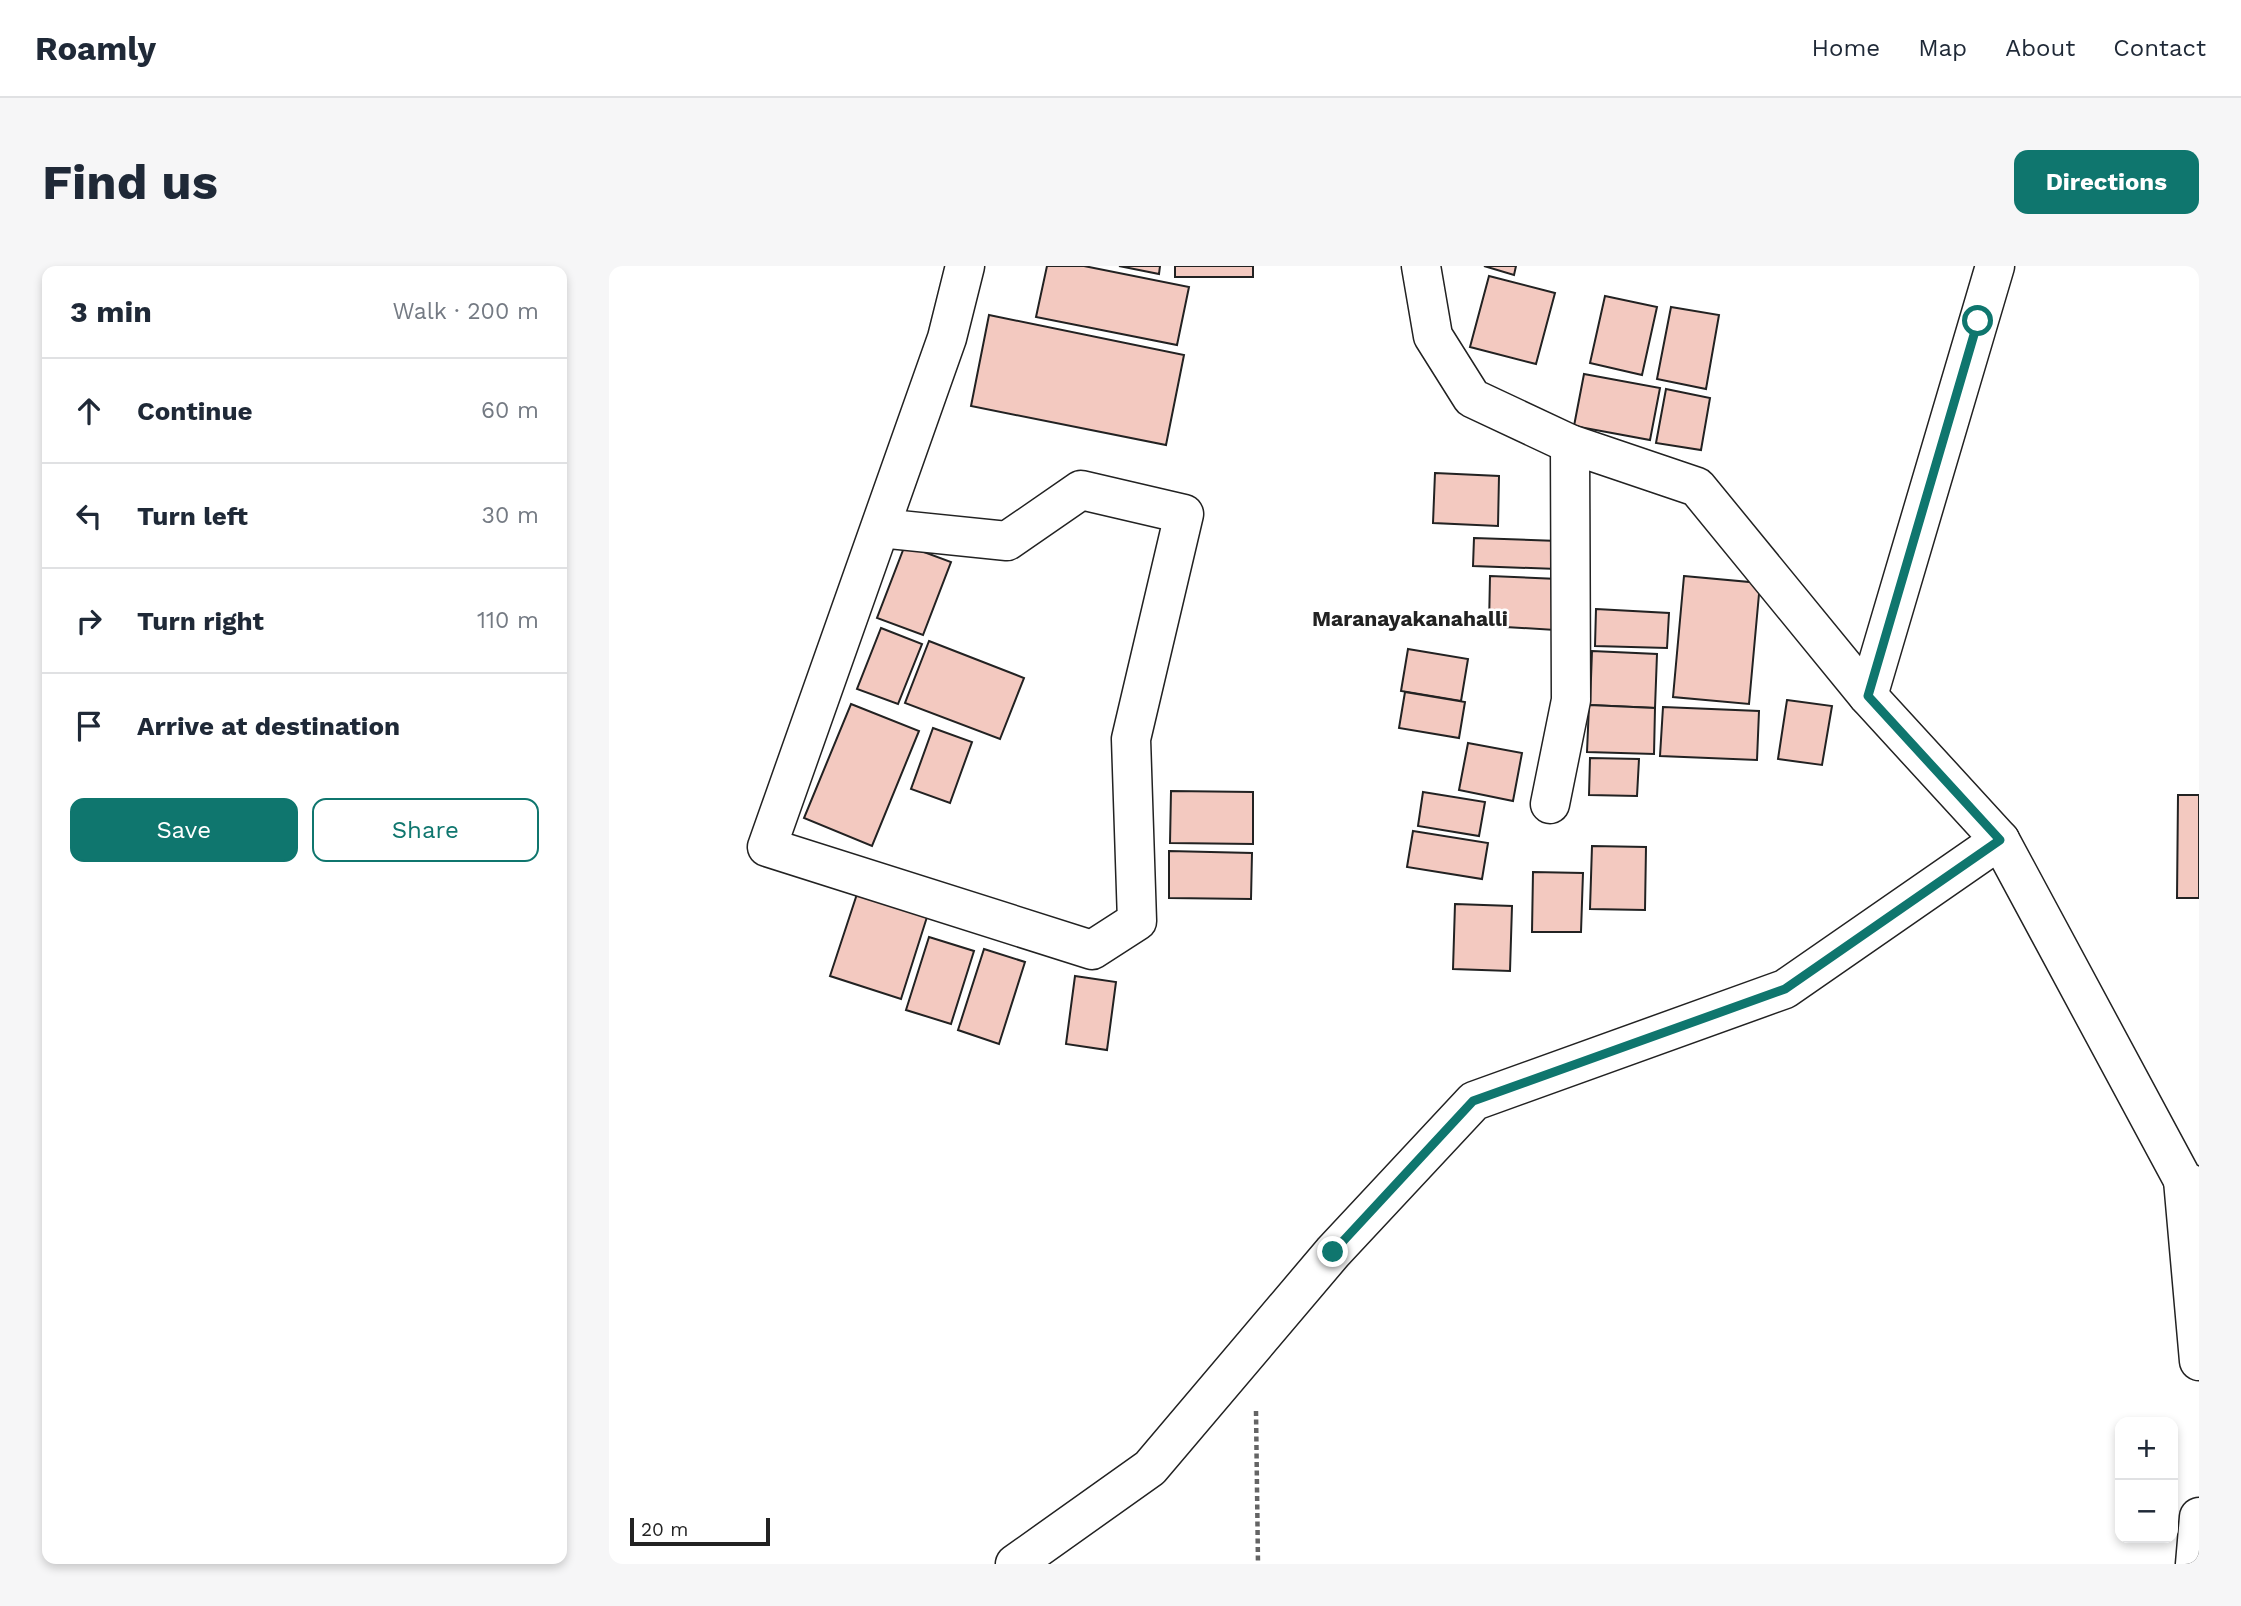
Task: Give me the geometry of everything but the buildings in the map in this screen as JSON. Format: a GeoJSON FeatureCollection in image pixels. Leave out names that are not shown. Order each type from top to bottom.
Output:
{"type":"FeatureCollection","features":[{"type":"Feature","properties":{"kind":"street"},"geometry":{"type":"LineString","coordinates":[[880,528],[1007,541],[1081,491],[1184,514],[1131,739],[1137,921],[1092,950],[767,847],[947,338],[965,266]]}},
{"type":"Feature","properties":{"kind":"street"},"geometry":{"type":"LineString","coordinates":[[1422,266],[1433,336],[1472,398],[1570,444],[1697,487],[1868,696],[2000,840],[2191,1184],[2199,1361]]}},
{"type":"Feature","properties":{"kind":"street"},"geometry":{"type":"LineString","coordinates":[[1868,696],[1995,266]]}},
{"type":"Feature","properties":{"kind":"street"},"geometry":{"type":"LineString","coordinates":[[1550,804],[1571,700],[1570,444]]}},
{"type":"Feature","properties":{"kind":"street"},"geometry":{"type":"LineString","coordinates":[[1015,1564],[1150,1468],[1333,1252],[1473,1101],[1785,989],[2000,840]]}},
{"type":"Feature","properties":{"kind":"street"},"geometry":{"type":"LineString","coordinates":[[2195,1564],[2199,1517]]}},
{"type":"Feature","properties":{"kind":"path"},"geometry":{"type":"LineString","coordinates":[[1256,1343],[1258,1564]]}},
{"type":"Feature","properties":{"kind":"district","name":"Maranayakanahalli"},"geometry":{"type":"Point","coordinates":[1410,618]}},
{"type":"Feature","properties":{"kind":"route"},"geometry":{"type":"LineString","coordinates":[[1333,1252],[1473,1101],[1785,989],[2000,840],[1868,696],[1978,321]]}}]}
